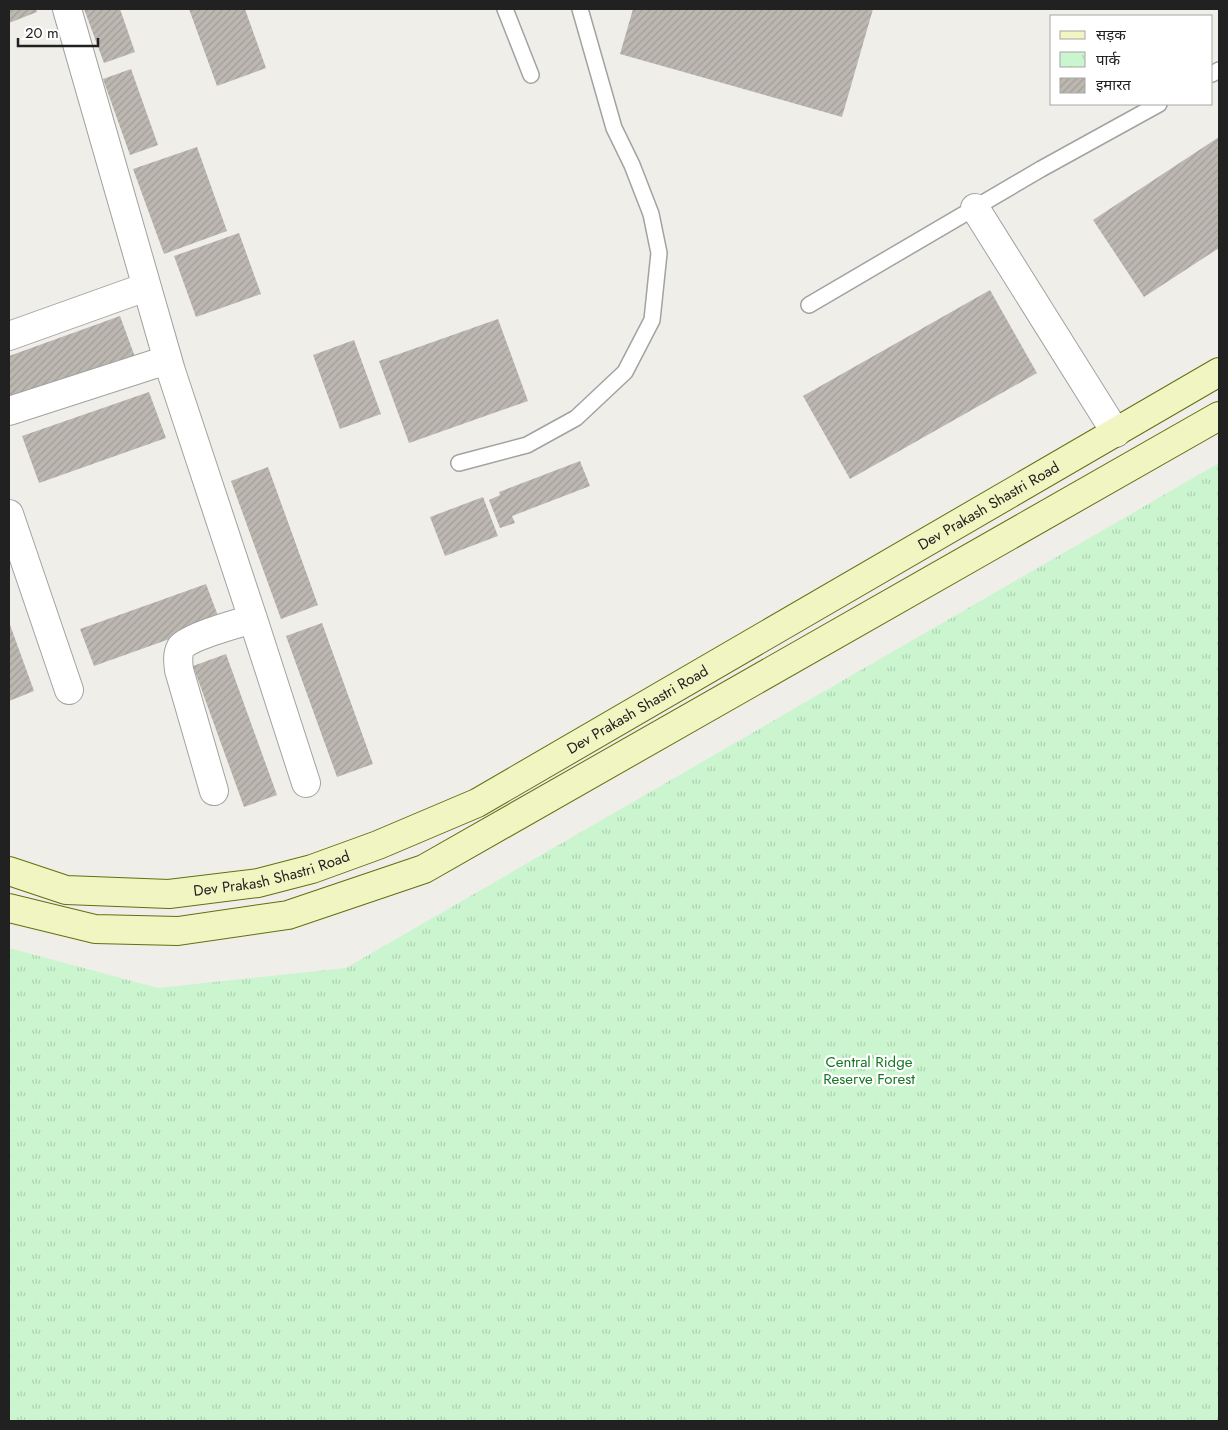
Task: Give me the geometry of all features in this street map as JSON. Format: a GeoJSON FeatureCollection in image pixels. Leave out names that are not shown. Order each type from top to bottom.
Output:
{"type":"FeatureCollection","features":[{"type":"Feature","properties":{"kind":"street"},"geometry":{"type":"LineString","coordinates":[[67,9],[167,360],[306,783]]}},
{"type":"Feature","properties":{"kind":"street"},"geometry":{"type":"LineString","coordinates":[[975,208],[1116,433]]}},
{"type":"Feature","properties":{"kind":"street"},"geometry":{"type":"LineString","coordinates":[[9,336],[146,287]]}},
{"type":"Feature","properties":{"kind":"street"},"geometry":{"type":"LineString","coordinates":[[9,411],[167,360]]}},
{"type":"Feature","properties":{"kind":"street","name":"Dev Prakash Shastri Road"},"geometry":{"type":"LineString","coordinates":[[9,871],[66,890],[169,894],[258,883],[312,869],[378,845],[477,803],[1219,372]]}},
{"type":"Feature","properties":{"kind":"street"},"geometry":{"type":"LineString","coordinates":[[9,908],[95,929],[178,931],[288,915],[424,869],[1219,416]]}},
{"type":"Feature","properties":{"kind":"street"},"geometry":{"type":"LineString","coordinates":[[9,514],[70,690]]}},
{"type":"Feature","properties":{"kind":"street"},"geometry":{"type":"LineString","coordinates":[[214,791],[179,670],[178,658],[181,647],[190,640],[253,619]]}},
{"type":"Feature","properties":{"kind":"lane"},"geometry":{"type":"LineString","coordinates":[[505,9],[531,75]]}},
{"type":"Feature","properties":{"kind":"lane"},"geometry":{"type":"LineString","coordinates":[[459,463],[527,445],[576,418],[625,372],[652,320],[659,253],[651,214],[632,165],[614,128],[580,9]]}},
{"type":"Feature","properties":{"kind":"lane"},"geometry":{"type":"LineString","coordinates":[[809,306],[1041,169],[1157,105]]}},
{"type":"Feature","properties":{"kind":"green space","name":"Central Ridge Reserve Forest"},"geometry":{"type":"Polygon","coordinates":[[[1219,463],[1219,1421],[9,1421],[9,948],[158,988],[346,968],[1219,463]]]}},
{"type":"Feature","properties":{"kind":"building"},"geometry":{"type":"Polygon","coordinates":[[[9,9],[36,9],[37,12],[9,23],[9,9]]]}},
{"type":"Feature","properties":{"kind":"building"},"geometry":{"type":"Polygon","coordinates":[[[84,9],[120,9],[135,52],[104,63],[84,9]]]}},
{"type":"Feature","properties":{"kind":"building"},"geometry":{"type":"Polygon","coordinates":[[[189,9],[245,9],[266,68],[217,86],[189,9]]]}},
{"type":"Feature","properties":{"kind":"building"},"geometry":{"type":"Polygon","coordinates":[[[633,9],[873,9],[842,117],[620,54],[633,9]]]}},
{"type":"Feature","properties":{"kind":"building"},"geometry":{"type":"Polygon","coordinates":[[[131,69],[158,145],[130,155],[103,79],[131,69]]]}},
{"type":"Feature","properties":{"kind":"building"},"geometry":{"type":"Polygon","coordinates":[[[1219,137],[1219,248],[1144,297],[1093,220],[1219,137]]]}},
{"type":"Feature","properties":{"kind":"building"},"geometry":{"type":"Polygon","coordinates":[[[197,147],[227,231],[164,254],[133,169],[197,147]]]}},
{"type":"Feature","properties":{"kind":"building"},"geometry":{"type":"Polygon","coordinates":[[[239,233],[261,294],[196,317],[174,256],[239,233]]]}},
{"type":"Feature","properties":{"kind":"building"},"geometry":{"type":"Polygon","coordinates":[[[990,290],[1037,373],[850,479],[803,396],[990,290]]]}},
{"type":"Feature","properties":{"kind":"building"},"geometry":{"type":"Polygon","coordinates":[[[120,316],[135,357],[9,402],[9,356],[120,316]]]}},
{"type":"Feature","properties":{"kind":"building"},"geometry":{"type":"Polygon","coordinates":[[[498,319],[528,401],[409,443],[379,361],[498,319]]]}},
{"type":"Feature","properties":{"kind":"building"},"geometry":{"type":"Polygon","coordinates":[[[354,340],[381,414],[340,429],[313,355],[354,340]]]}},
{"type":"Feature","properties":{"kind":"building"},"geometry":{"type":"Polygon","coordinates":[[[149,392],[166,438],[39,483],[22,436],[149,392]]]}},
{"type":"Feature","properties":{"kind":"building"},"geometry":{"type":"Polygon","coordinates":[[[580,461],[590,486],[512,516],[515,523],[500,528],[489,500],[500,495],[499,492],[580,461]]]}},
{"type":"Feature","properties":{"kind":"building"},"geometry":{"type":"Polygon","coordinates":[[[268,467],[318,605],[281,619],[231,481],[268,467]]]}},
{"type":"Feature","properties":{"kind":"building"},"geometry":{"type":"Polygon","coordinates":[[[483,497],[498,536],[445,556],[430,517],[483,497]]]}},
{"type":"Feature","properties":{"kind":"building"},"geometry":{"type":"Polygon","coordinates":[[[206,584],[220,621],[94,666],[80,629],[206,584]]]}},
{"type":"Feature","properties":{"kind":"building"},"geometry":{"type":"Polygon","coordinates":[[[9,622],[34,691],[9,701],[9,622]]]}},
{"type":"Feature","properties":{"kind":"building"},"geometry":{"type":"Polygon","coordinates":[[[322,623],[373,764],[337,777],[286,636],[322,623]]]}},
{"type":"Feature","properties":{"kind":"building"},"geometry":{"type":"Polygon","coordinates":[[[226,654],[277,795],[244,807],[193,666],[226,654]]]}}]}
